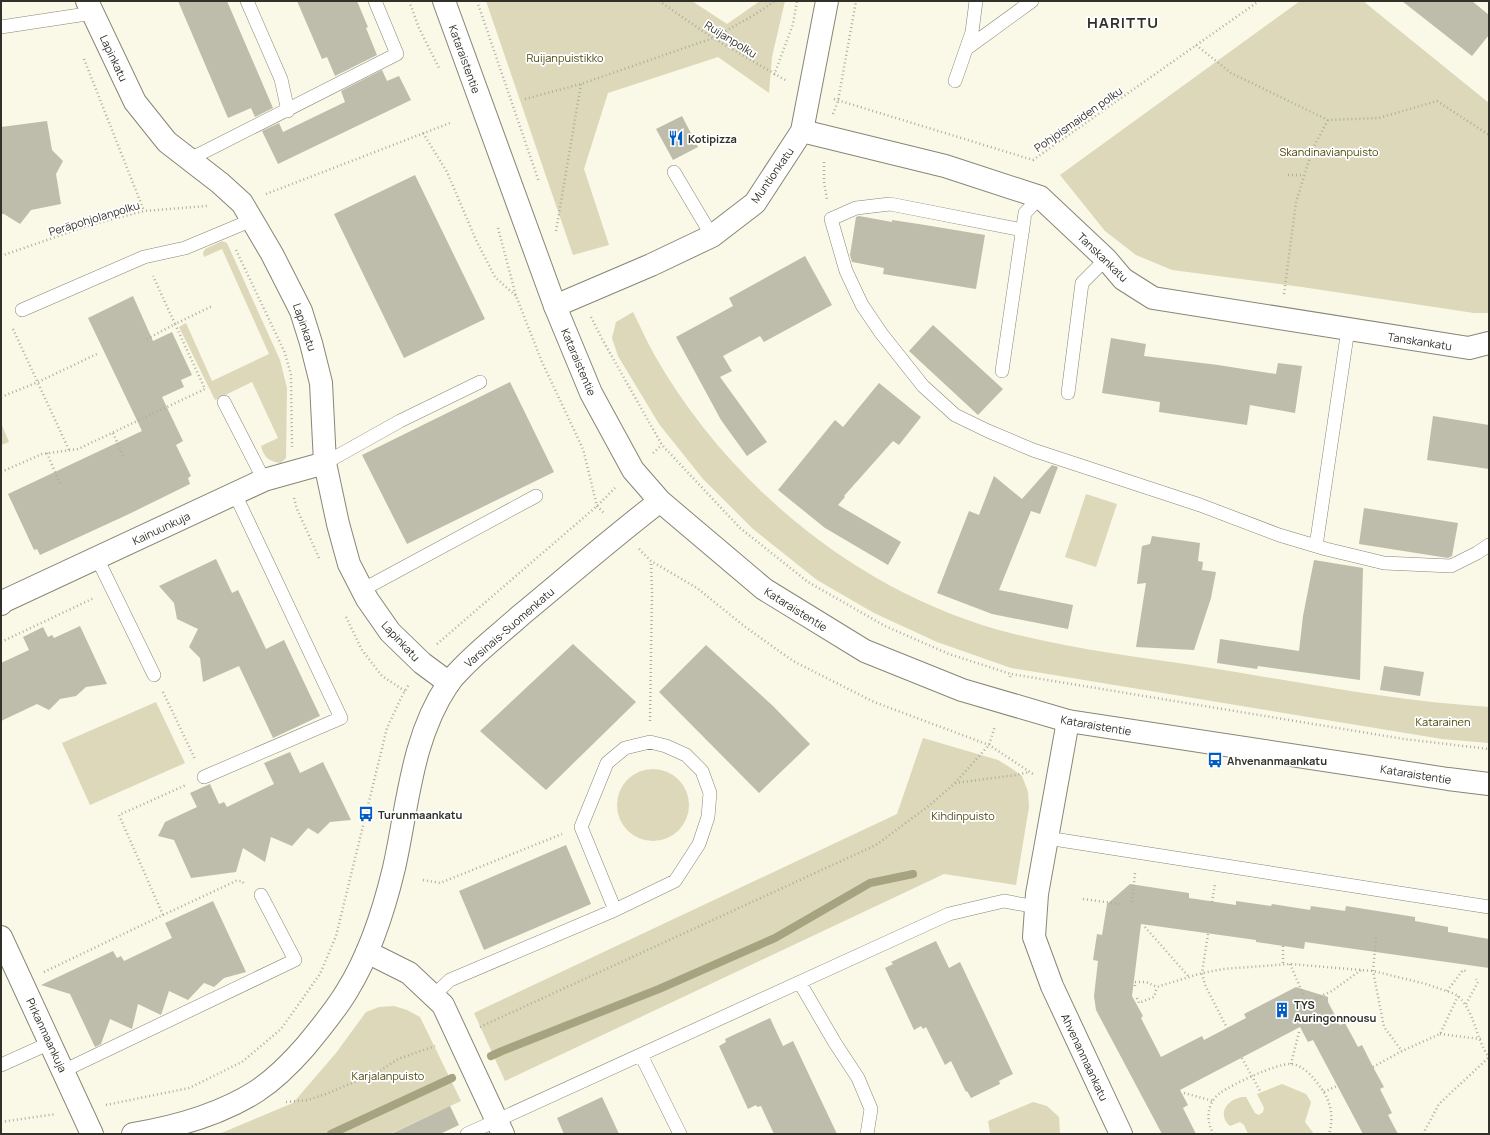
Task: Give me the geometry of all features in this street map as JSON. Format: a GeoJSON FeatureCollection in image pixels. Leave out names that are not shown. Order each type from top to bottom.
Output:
{"type":"FeatureCollection","features":[{"type":"Feature","properties":{"kind":"street","name":"Kataraistentie"},"geometry":{"type":"LineString","coordinates":[[444,1],[555,306],[591,393],[633,470],[660,502],[764,589],[865,651],[962,690],[1002,703],[1068,721],[1433,777],[1489,784]]}},
{"type":"Feature","properties":{"kind":"street","name":"Muntionkatu"},"geometry":{"type":"LineString","coordinates":[[555,306],[651,265],[712,236],[755,203],[802,131],[828,1]]}},
{"type":"Feature","properties":{"kind":"street","name":"Lapinkatu"},"geometry":{"type":"LineString","coordinates":[[90,7],[135,102],[167,142],[220,183],[247,212],[272,254],[301,311],[311,343],[321,384],[325,463],[338,524],[349,564],[362,590],[390,632],[422,663],[449,683]]}},
{"type":"Feature","properties":{"kind":"street","name":"Tanskankatu"},"geometry":{"type":"LineString","coordinates":[[802,131],[945,166],[1040,197],[1106,259],[1123,279],[1153,298],[1469,348],[1489,343]]}},
{"type":"Feature","properties":{"kind":"street","name":"Kainuunkuja"},"geometry":{"type":"LineString","coordinates":[[2,600],[97,558],[264,480],[325,463]]}},
{"type":"Feature","properties":{"kind":"street","name":"Varsinais-Suomenkatu"},"geometry":{"type":"LineString","coordinates":[[133,1134],[156,1130],[212,1112],[257,1091],[296,1057],[347,992],[367,952],[383,909],[394,867],[417,754],[430,715],[449,683],[475,655],[621,531],[660,502]]}},
{"type":"Feature","properties":{"kind":"street","name":"Ahvenanmaankatu"},"geometry":{"type":"LineString","coordinates":[[1068,721],[1037,894],[1034,937],[1052,986],[1121,1134]]}},
{"type":"Feature","properties":{"kind":"street","name":"Pirkanmaankuja"},"geometry":{"type":"LineString","coordinates":[[1,936],[92,1134]]}},
{"type":"Feature","properties":{"kind":"street"},"geometry":{"type":"LineString","coordinates":[[367,952],[409,973],[443,1005],[499,1127]]}},
{"type":"Feature","properties":{"kind":"lane"},"geometry":{"type":"LineString","coordinates":[[247,1],[281,79],[288,111]]}},
{"type":"Feature","properties":{"kind":"lane"},"geometry":{"type":"LineString","coordinates":[[190,159],[288,111],[397,54],[375,1]]}},
{"type":"Feature","properties":{"kind":"lane"},"geometry":{"type":"LineString","coordinates":[[955,80],[972,32],[976,1]]}},
{"type":"Feature","properties":{"kind":"lane"},"geometry":{"type":"LineString","coordinates":[[966,49],[1032,1]]}},
{"type":"Feature","properties":{"kind":"lane"},"geometry":{"type":"LineString","coordinates":[[1,27],[90,7]]}},
{"type":"Feature","properties":{"kind":"lane"},"geometry":{"type":"LineString","coordinates":[[674,172],[712,236]]}},
{"type":"Feature","properties":{"kind":"lane"},"geometry":{"type":"LineString","coordinates":[[1002,371],[1025,213],[1040,197]]}},
{"type":"Feature","properties":{"kind":"lane"},"geometry":{"type":"LineString","coordinates":[[1023,230],[890,204],[856,208],[831,219],[846,271],[862,305],[881,333],[923,386],[955,415],[988,431],[1034,450],[1200,505],[1279,535],[1316,546],[1384,562],[1451,566],[1489,545]]}},
{"type":"Feature","properties":{"kind":"lane"},"geometry":{"type":"LineString","coordinates":[[22,310],[144,257],[185,248],[247,212]]}},
{"type":"Feature","properties":{"kind":"lane"},"geometry":{"type":"LineString","coordinates":[[1068,393],[1082,283],[1106,259]]}},
{"type":"Feature","properties":{"kind":"lane"},"geometry":{"type":"LineString","coordinates":[[1316,546],[1348,329]]}},
{"type":"Feature","properties":{"kind":"lane"},"geometry":{"type":"LineString","coordinates":[[325,463],[400,421],[480,382]]}},
{"type":"Feature","properties":{"kind":"lane"},"geometry":{"type":"LineString","coordinates":[[224,402],[264,480]]}},
{"type":"Feature","properties":{"kind":"lane"},"geometry":{"type":"LineString","coordinates":[[204,777],[341,718],[235,494]]}},
{"type":"Feature","properties":{"kind":"lane"},"geometry":{"type":"LineString","coordinates":[[362,590],[536,496]]}},
{"type":"Feature","properties":{"kind":"lane"},"geometry":{"type":"LineString","coordinates":[[97,558],[154,675]]}},
{"type":"Feature","properties":{"kind":"lane"},"geometry":{"type":"LineString","coordinates":[[433,996],[450,980],[615,910],[675,881],[699,844],[708,817],[710,793],[702,771],[686,755],[666,746],[650,742],[624,748],[607,763],[581,827],[615,910]]}},
{"type":"Feature","properties":{"kind":"lane"},"geometry":{"type":"LineString","coordinates":[[1047,838],[1489,907]]}},
{"type":"Feature","properties":{"kind":"lane"},"geometry":{"type":"LineString","coordinates":[[63,1071],[295,960],[261,895]]}},
{"type":"Feature","properties":{"kind":"lane"},"geometry":{"type":"LineString","coordinates":[[468,1134],[499,1127],[641,1055],[949,914],[1004,901],[1036,906]]}},
{"type":"Feature","properties":{"kind":"lane"},"geometry":{"type":"LineString","coordinates":[[800,983],[835,1043],[858,1078],[872,1109],[867,1134]]}},
{"type":"Feature","properties":{"kind":"lane"},"geometry":{"type":"LineString","coordinates":[[1,1065],[50,1043]]}},
{"type":"Feature","properties":{"kind":"lane"},"geometry":{"type":"LineString","coordinates":[[641,1055],[680,1134]]}},
{"type":"Feature","properties":{"kind":"path"},"geometry":{"type":"LineString","coordinates":[[409,1],[419,28],[440,69]]}},
{"type":"Feature","properties":{"kind":"path"},"geometry":{"type":"LineString","coordinates":[[477,1],[541,187]]}},
{"type":"Feature","properties":{"kind":"path","name":"Ruijanpolku"},"geometry":{"type":"LineString","coordinates":[[659,1],[713,38],[774,75],[792,84]]}},
{"type":"Feature","properties":{"kind":"path"},"geometry":{"type":"LineString","coordinates":[[525,99],[581,84],[713,38],[754,15],[774,1]]}},
{"type":"Feature","properties":{"kind":"path"},"geometry":{"type":"LineString","coordinates":[[774,75],[793,24],[797,1]]}},
{"type":"Feature","properties":{"kind":"path","name":"Pohjoismaiden polku"},"geometry":{"type":"LineString","coordinates":[[856,1],[838,101],[1033,160],[1259,1]]}},
{"type":"Feature","properties":{"kind":"path"},"geometry":{"type":"LineString","coordinates":[[1196,45],[1231,73],[1328,120],[1379,118],[1437,101],[1489,135]]}},
{"type":"Feature","properties":{"kind":"path"},"geometry":{"type":"LineString","coordinates":[[82,53],[144,211]]}},
{"type":"Feature","properties":{"kind":"path"},"geometry":{"type":"LineString","coordinates":[[556,231],[581,84]]}},
{"type":"Feature","properties":{"kind":"path"},"geometry":{"type":"LineString","coordinates":[[1280,318],[1296,202],[1313,148],[1328,120]]}},
{"type":"Feature","properties":{"kind":"path","name":"Peräpohjolanpolku"},"geometry":{"type":"LineString","coordinates":[[1,256],[90,225],[144,211],[247,212],[423,133],[450,123]]}},
{"type":"Feature","properties":{"kind":"path"},"geometry":{"type":"LineString","coordinates":[[423,133],[447,172],[476,240],[495,277],[516,296]]}},
{"type":"Feature","properties":{"kind":"path"},"geometry":{"type":"LineString","coordinates":[[1288,175],[1304,175]]}},
{"type":"Feature","properties":{"kind":"path"},"geometry":{"type":"LineString","coordinates":[[553,224],[558,238]]}},
{"type":"Feature","properties":{"kind":"path"},"geometry":{"type":"LineString","coordinates":[[498,228],[516,296],[542,362],[583,449],[597,506],[621,531],[651,561],[697,588],[744,626],[793,661],[874,702],[989,745],[1037,777]]}},
{"type":"Feature","properties":{"kind":"path"},"geometry":{"type":"LineString","coordinates":[[1,472],[42,454],[78,449],[205,389],[144,257]]}},
{"type":"Feature","properties":{"kind":"path"},"geometry":{"type":"LineString","coordinates":[[147,339],[212,306]]}},
{"type":"Feature","properties":{"kind":"path"},"geometry":{"type":"LineString","coordinates":[[12,328],[69,450]]}},
{"type":"Feature","properties":{"kind":"path"},"geometry":{"type":"LineString","coordinates":[[596,328],[662,444],[740,528],[808,582],[885,626],[949,654],[1010,674],[1396,738],[1489,750]]}},
{"type":"Feature","properties":{"kind":"path"},"geometry":{"type":"LineString","coordinates":[[1,397],[38,382],[99,353]]}},
{"type":"Feature","properties":{"kind":"path"},"geometry":{"type":"LineString","coordinates":[[113,433],[124,458]]}},
{"type":"Feature","properties":{"kind":"path"},"geometry":{"type":"LineString","coordinates":[[47,453],[61,486]]}},
{"type":"Feature","properties":{"kind":"path"},"geometry":{"type":"LineString","coordinates":[[1,1122],[81,1110],[189,1088],[242,1062],[281,1029],[320,974],[336,936],[387,728],[401,698],[422,663],[437,644],[597,506]]}},
{"type":"Feature","properties":{"kind":"path"},"geometry":{"type":"LineString","coordinates":[[650,742],[651,561]]}},
{"type":"Feature","properties":{"kind":"path"},"geometry":{"type":"LineString","coordinates":[[1,642],[112,589]]}},
{"type":"Feature","properties":{"kind":"path"},"geometry":{"type":"LineString","coordinates":[[474,1030],[876,845],[930,805],[955,783],[989,745],[1010,674]]}},
{"type":"Feature","properties":{"kind":"path"},"geometry":{"type":"LineString","coordinates":[[154,675],[204,777],[119,814],[163,915]]}},
{"type":"Feature","properties":{"kind":"path"},"geometry":{"type":"LineString","coordinates":[[955,783],[1029,772]]}},
{"type":"Feature","properties":{"kind":"path"},"geometry":{"type":"LineString","coordinates":[[423,880],[440,883],[581,827]]}},
{"type":"Feature","properties":{"kind":"path"},"geometry":{"type":"LineString","coordinates":[[1132,902],[1138,852]]}},
{"type":"Feature","properties":{"kind":"path"},"geometry":{"type":"LineString","coordinates":[[22,982],[236,882],[242,882],[254,898],[261,895]]}},
{"type":"Feature","properties":{"kind":"path"},"geometry":{"type":"LineString","coordinates":[[1083,899],[1120,904]]}},
{"type":"Feature","properties":{"kind":"path"},"geometry":{"type":"LineString","coordinates":[[1145,928],[1189,977]]}},
{"type":"Feature","properties":{"kind":"path"},"geometry":{"type":"LineString","coordinates":[[1208,934],[1202,973],[1205,985],[1227,1028]]}},
{"type":"Feature","properties":{"kind":"path"},"geometry":{"type":"LineString","coordinates":[[1376,938],[1373,971],[1384,1027],[1402,1051]]}},
{"type":"Feature","properties":{"kind":"path"},"geometry":{"type":"LineString","coordinates":[[1283,946],[1283,964]]}},
{"type":"Feature","properties":{"kind":"path"},"geometry":{"type":"LineString","coordinates":[[1290,964],[1304,996]]}},
{"type":"Feature","properties":{"kind":"path"},"geometry":{"type":"LineString","coordinates":[[1135,986],[1135,982],[1146,982],[1157,987],[1202,973],[1223,969],[1290,964],[1373,971],[1447,991],[1458,996],[1466,1004],[1489,1058],[1439,1104],[1423,1134]]}},
{"type":"Feature","properties":{"kind":"path"},"geometry":{"type":"LineString","coordinates":[[1316,998],[1332,991],[1361,970]]}},
{"type":"Feature","properties":{"kind":"path"},"geometry":{"type":"LineString","coordinates":[[1447,991],[1463,970],[1466,971]]}},
{"type":"Feature","properties":{"kind":"path"},"geometry":{"type":"LineString","coordinates":[[1466,1004],[1478,982],[1476,979]]}},
{"type":"Feature","properties":{"kind":"path"},"geometry":{"type":"LineString","coordinates":[[1137,998],[1139,1003],[1154,997],[1157,987]]}},
{"type":"Feature","properties":{"kind":"path"},"geometry":{"type":"LineString","coordinates":[[1440,1034],[1458,996]]}},
{"type":"Feature","properties":{"kind":"path"},"geometry":{"type":"LineString","coordinates":[[1291,1064],[1299,1032]]}},
{"type":"Feature","properties":{"kind":"path"},"geometry":{"type":"LineString","coordinates":[[1373,1067],[1402,1051],[1440,1034],[1480,1039]]}},
{"type":"Feature","properties":{"kind":"path"},"geometry":{"type":"LineString","coordinates":[[279,1103],[308,1100],[326,1094],[378,1072],[398,1059],[438,1045]]}},
{"type":"Feature","properties":{"kind":"path"},"geometry":{"type":"LineString","coordinates":[[1242,1058],[1261,1093]]}},
{"type":"Feature","properties":{"kind":"path"},"geometry":{"type":"LineString","coordinates":[[1214,1134],[1210,1129],[1208,1114],[1213,1101],[1219,1093],[1252,1076],[1277,1066],[1291,1064],[1301,1067],[1317,1082],[1329,1100],[1331,1116],[1329,1134]]}},
{"type":"Feature","properties":{"kind":"path"},"geometry":{"type":"LineString","coordinates":[[1324,1092],[1337,1086]]}},
{"type":"Feature","properties":{"kind":"path"},"geometry":{"type":"LineString","coordinates":[[1184,1093],[1213,1101]]}},
{"type":"Feature","properties":{"kind":"green space","name":"Ruijanpuistikko"},"geometry":{"type":"Polygon","coordinates":[[[486,1],[692,1],[727,24],[760,1],[785,1],[772,57],[769,93],[718,57],[608,93],[584,169],[609,245],[573,255],[486,1]]]}},
{"type":"Feature","properties":{"kind":"green space","name":"Skandinavianpuisto"},"geometry":{"type":"Polygon","coordinates":[[[1300,1],[1363,1],[1489,103],[1489,313],[1474,313],[1302,287],[1172,270],[1136,255],[1105,231],[1060,175],[1300,1]]]}},
{"type":"Feature","properties":{"kind":"green space"},"geometry":{"type":"Polygon","coordinates":[[[222,241],[227,243],[280,360],[287,388],[286,458],[281,463],[268,459],[262,450],[261,446],[278,438],[252,382],[215,400],[179,327],[186,323],[212,381],[269,354],[222,249],[204,257],[203,253],[205,249],[222,241]]]}},
{"type":"Feature","properties":{"kind":"green space","name":"Katarainen"},"geometry":{"type":"Polygon","coordinates":[[[633,312],[655,356],[686,405],[722,450],[763,493],[807,531],[855,565],[906,594],[959,617],[1014,634],[1063,645],[1385,696],[1489,707],[1489,743],[1442,739],[1011,668],[937,642],[874,613],[817,580],[753,529],[703,479],[659,424],[618,356],[612,338],[616,322],[633,312]]]}},
{"type":"Feature","properties":{"kind":"green space"},"geometry":{"type":"Polygon","coordinates":[[[1,423],[9,442],[1,445],[1,423]]]}},
{"type":"Feature","properties":{"kind":"green space"},"geometry":{"type":"Polygon","coordinates":[[[1086,494],[1117,504],[1096,567],[1065,557],[1086,494]]]}},
{"type":"Feature","properties":{"kind":"green space"},"geometry":{"type":"Polygon","coordinates":[[[156,702],[185,763],[90,805],[62,743],[156,702]]]}},
{"type":"Feature","properties":{"kind":"green space","name":"Kihdinpuisto"},"geometry":{"type":"Polygon","coordinates":[[[923,738],[998,760],[1022,776],[1028,792],[1029,807],[1016,885],[944,874],[505,1081],[474,1013],[897,814],[923,738]]]}},
{"type":"Feature","properties":{"kind":"green space"},"geometry":{"type":"Polygon","coordinates":[[[653,769],[673,775],[683,785],[689,805],[683,825],[673,835],[653,841],[633,835],[623,825],[617,805],[623,785],[633,775],[653,769]]]}},
{"type":"Feature","properties":{"kind":"green space","name":"Karjalanpuisto"},"geometry":{"type":"Polygon","coordinates":[[[394,1006],[407,1010],[420,1017],[461,1101],[390,1134],[219,1134],[293,1103],[336,1053],[366,1012],[379,1007],[394,1006]]]}},
{"type":"Feature","properties":{"kind":"green space"},"geometry":{"type":"Polygon","coordinates":[[[1282,1084],[1306,1094],[1311,1102],[1305,1122],[1314,1134],[1248,1134],[1244,1125],[1240,1122],[1230,1126],[1226,1121],[1224,1111],[1230,1102],[1240,1097],[1246,1097],[1255,1113],[1259,1115],[1263,1112],[1264,1108],[1257,1094],[1282,1084]]]}},
{"type":"Feature","properties":{"kind":"green space"},"geometry":{"type":"Polygon","coordinates":[[[1033,1102],[1047,1106],[1059,1117],[1060,1134],[990,1133],[988,1121],[1033,1102]]]}},
{"type":"Feature","properties":{"kind":"building"},"geometry":{"type":"Polygon","coordinates":[[[178,1],[227,1],[273,108],[255,117],[251,108],[228,118],[178,1]]]}},
{"type":"Feature","properties":{"kind":"building"},"geometry":{"type":"Polygon","coordinates":[[[297,1],[357,1],[368,27],[366,28],[377,55],[335,76],[327,57],[322,59],[297,1]]]}},
{"type":"Feature","properties":{"kind":"building"},"geometry":{"type":"Polygon","coordinates":[[[1402,1],[1472,1],[1489,15],[1489,35],[1472,56],[1402,1]]]}},
{"type":"Feature","properties":{"kind":"building"},"geometry":{"type":"Polygon","coordinates":[[[382,70],[387,81],[399,76],[411,100],[278,164],[262,131],[279,123],[283,132],[345,102],[341,91],[382,70]]]}},
{"type":"Feature","properties":{"kind":"building"},"geometry":{"type":"Polygon","coordinates":[[[682,116],[698,147],[673,160],[656,129],[682,116]]]}},
{"type":"Feature","properties":{"kind":"building"},"geometry":{"type":"Polygon","coordinates":[[[47,121],[52,150],[63,161],[56,174],[61,204],[31,210],[20,224],[4,214],[1,214],[1,127],[47,121]]]}},
{"type":"Feature","properties":{"kind":"building"},"geometry":{"type":"Polygon","coordinates":[[[415,175],[485,319],[404,358],[334,214],[415,175]]]}},
{"type":"Feature","properties":{"kind":"building"},"geometry":{"type":"Polygon","coordinates":[[[859,216],[985,235],[976,289],[883,274],[884,268],[852,262],[850,255],[856,217],[859,216]]]}},
{"type":"Feature","properties":{"kind":"building"},"geometry":{"type":"Polygon","coordinates":[[[805,256],[832,305],[764,342],[760,336],[723,356],[732,371],[720,377],[767,442],[747,456],[721,420],[676,337],[733,306],[729,298],[805,256]]]}},
{"type":"Feature","properties":{"kind":"building"},"geometry":{"type":"Polygon","coordinates":[[[133,296],[153,341],[172,332],[192,375],[181,380],[184,387],[162,397],[183,441],[176,445],[191,476],[188,478],[190,484],[40,555],[37,549],[34,550],[8,494],[142,431],[88,318],[133,296]]]}},
{"type":"Feature","properties":{"kind":"building"},"geometry":{"type":"Polygon","coordinates":[[[933,325],[1003,389],[978,415],[909,351],[933,325]]]}},
{"type":"Feature","properties":{"kind":"building"},"geometry":{"type":"Polygon","coordinates":[[[1111,338],[1146,344],[1144,356],[1276,374],[1278,363],[1302,366],[1295,413],[1250,405],[1247,425],[1159,412],[1160,402],[1102,393],[1111,338]]]}},
{"type":"Feature","properties":{"kind":"building"},"geometry":{"type":"Polygon","coordinates":[[[510,382],[554,472],[407,544],[362,455],[510,382]]]}},
{"type":"Feature","properties":{"kind":"building"},"geometry":{"type":"Polygon","coordinates":[[[879,383],[921,417],[899,445],[893,441],[844,496],[845,497],[838,505],[901,542],[888,565],[825,528],[778,490],[835,420],[843,427],[879,383]]]}},
{"type":"Feature","properties":{"kind":"building"},"geometry":{"type":"Polygon","coordinates":[[[1433,416],[1489,425],[1489,469],[1427,460],[1433,416]]]}},
{"type":"Feature","properties":{"kind":"building"},"geometry":{"type":"Polygon","coordinates":[[[1052,465],[1058,467],[1040,514],[1031,511],[999,590],[1073,605],[1068,629],[992,614],[937,593],[969,511],[979,515],[994,476],[1022,499],[1052,465]]]}},
{"type":"Feature","properties":{"kind":"building"},"geometry":{"type":"Polygon","coordinates":[[[1364,508],[1458,523],[1452,556],[1448,558],[1359,544],[1364,508]]]}},
{"type":"Feature","properties":{"kind":"building"},"geometry":{"type":"Polygon","coordinates":[[[1152,536],[1200,543],[1198,561],[1203,562],[1202,570],[1216,572],[1211,598],[1194,650],[1136,647],[1146,583],[1137,584],[1142,546],[1150,544],[1152,536]]]}},
{"type":"Feature","properties":{"kind":"building"},"geometry":{"type":"Polygon","coordinates":[[[216,559],[232,593],[238,590],[266,649],[284,640],[320,716],[273,738],[239,666],[203,682],[200,658],[189,647],[198,629],[177,619],[174,603],[159,586],[216,559]]]}},
{"type":"Feature","properties":{"kind":"building"},"geometry":{"type":"Polygon","coordinates":[[[1314,560],[1363,568],[1360,680],[1258,666],[1257,669],[1217,663],[1220,639],[1299,651],[1303,616],[1314,560]]]}},
{"type":"Feature","properties":{"kind":"building"},"geometry":{"type":"Polygon","coordinates":[[[80,626],[107,684],[86,687],[76,696],[60,699],[49,710],[37,704],[1,721],[1,663],[29,650],[23,637],[43,627],[48,637],[52,635],[54,638],[80,626]]]}},
{"type":"Feature","properties":{"kind":"building"},"geometry":{"type":"Polygon","coordinates":[[[573,644],[636,702],[546,790],[480,731],[573,644]]]}},
{"type":"Feature","properties":{"kind":"building"},"geometry":{"type":"Polygon","coordinates":[[[706,645],[773,706],[810,744],[759,793],[659,692],[706,645]]]}},
{"type":"Feature","properties":{"kind":"building"},"geometry":{"type":"Polygon","coordinates":[[[1384,666],[1424,672],[1420,696],[1380,690],[1384,666]]]}},
{"type":"Feature","properties":{"kind":"building"},"geometry":{"type":"Polygon","coordinates":[[[290,752],[300,773],[323,762],[351,820],[330,822],[318,834],[308,828],[292,846],[271,837],[265,862],[243,848],[236,872],[191,878],[174,840],[158,836],[165,822],[197,807],[190,793],[210,784],[219,804],[224,802],[227,807],[274,784],[264,763],[290,752]]]}},
{"type":"Feature","properties":{"kind":"building"},"geometry":{"type":"Polygon","coordinates":[[[566,845],[591,904],[484,950],[459,891],[566,845]]]}},
{"type":"Feature","properties":{"kind":"building","name":"TYS Auringonnousu"},"geometry":{"type":"Polygon","coordinates":[[[1130,884],[1189,893],[1189,898],[1236,905],[1236,901],[1271,906],[1272,904],[1310,910],[1311,906],[1345,911],[1346,906],[1415,917],[1415,921],[1448,927],[1448,932],[1489,939],[1489,968],[1305,942],[1304,949],[1256,942],[1256,940],[1141,924],[1132,996],[1143,1016],[1141,1018],[1161,1057],[1202,1036],[1204,1040],[1246,1018],[1244,1014],[1296,987],[1328,997],[1328,1002],[1340,1025],[1345,1023],[1358,1047],[1362,1045],[1384,1087],[1380,1089],[1392,1113],[1388,1115],[1398,1134],[1363,1134],[1313,1040],[1308,1042],[1300,1027],[1180,1090],[1188,1105],[1183,1108],[1196,1134],[1162,1134],[1096,1010],[1094,996],[1098,961],[1093,960],[1097,934],[1102,935],[1107,904],[1130,884]]]}},
{"type":"Feature","properties":{"kind":"building"},"geometry":{"type":"Polygon","coordinates":[[[213,901],[246,972],[224,978],[214,987],[204,983],[188,1000],[169,991],[161,1015],[138,1004],[132,1029],[110,1019],[101,1044],[95,1047],[70,994],[41,985],[113,951],[117,958],[121,956],[124,961],[172,938],[165,923],[213,901]]]}},
{"type":"Feature","properties":{"kind":"building"},"geometry":{"type":"Polygon","coordinates":[[[936,941],[949,968],[960,962],[1013,1074],[999,1081],[1000,1084],[971,1098],[967,1091],[966,1092],[951,1061],[945,1065],[926,1027],[923,1029],[921,1026],[914,1030],[885,968],[893,964],[891,962],[936,941]]]}},
{"type":"Feature","properties":{"kind":"building"},"geometry":{"type":"Polygon","coordinates":[[[770,1018],[783,1046],[793,1041],[837,1134],[774,1134],[761,1106],[757,1107],[756,1105],[748,1109],[719,1046],[726,1042],[725,1039],[770,1018]]]}},
{"type":"Feature","properties":{"kind":"building"},"geometry":{"type":"Polygon","coordinates":[[[602,1097],[619,1134],[564,1134],[557,1118],[602,1097]]]}},
{"type":"Feature","properties":{"kind":"building"},"geometry":{"type":"Polygon","coordinates":[[[450,1106],[459,1125],[440,1134],[391,1134],[450,1106]]]}},
{"type":"Feature","properties":{"kind":"waterway"},"geometry":{"type":"LineString","coordinates":[[491,1056],[659,989],[775,938],[870,883],[913,874]]}},
{"type":"Feature","properties":{"kind":"waterway"},"geometry":{"type":"LineString","coordinates":[[331,1134],[452,1078]]}},
{"type":"Feature","properties":{"kind":"place","name":"Kotipizza"},"geometry":{"type":"Point","coordinates":[676,138]}},
{"type":"Feature","properties":{"kind":"place","name":"Ahvenanmaankatu"},"geometry":{"type":"Point","coordinates":[1215,760]}},
{"type":"Feature","properties":{"kind":"place","name":"Turunmaankatu"},"geometry":{"type":"Point","coordinates":[366,814]}},
{"type":"Feature","properties":{"kind":"place","name":"TYS Auringonnousu"},"geometry":{"type":"Point","coordinates":[1282,1010]}},
{"type":"Feature","properties":{"kind":"district","name":"HARITTU"},"geometry":{"type":"Point","coordinates":[1123,22]}}]}
